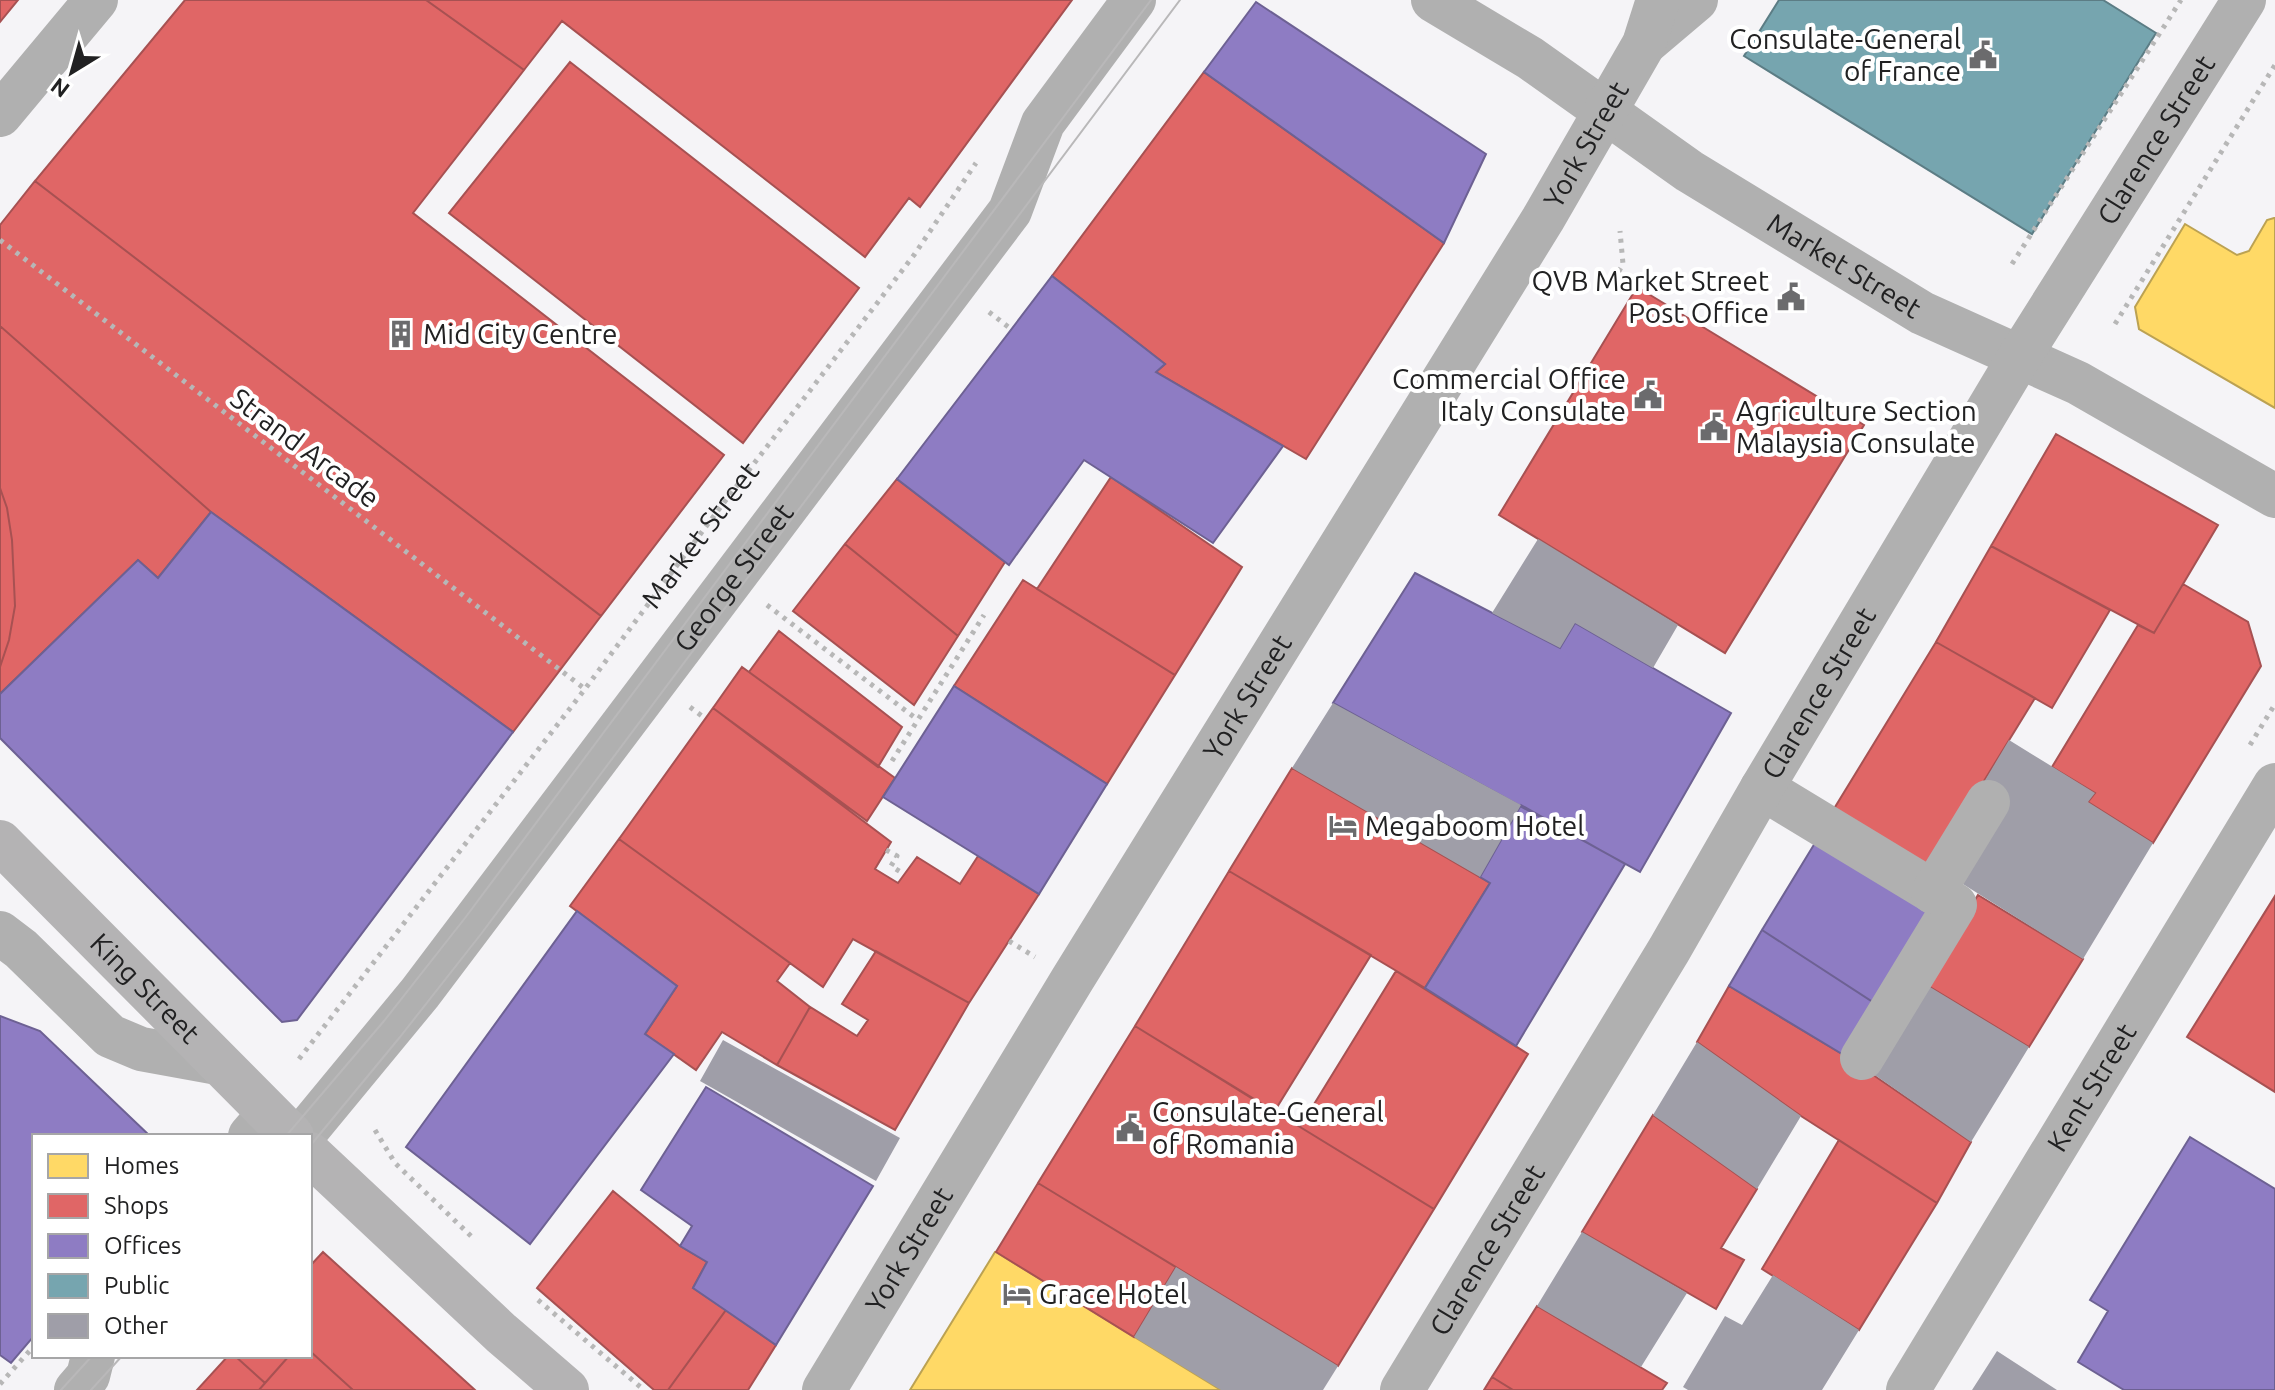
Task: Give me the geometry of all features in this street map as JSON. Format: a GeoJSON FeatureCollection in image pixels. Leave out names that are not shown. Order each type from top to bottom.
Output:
{"type":"FeatureCollection","features":[{"type":"Feature","properties":{"kind":"main road","name":"King Street"},"geometry":{"type":"LineString","coordinates":[[0,842],[218,1063],[278,1130]]}},
{"type":"Feature","properties":{"kind":"main road"},"geometry":{"type":"LineString","coordinates":[[312,1156],[501,1333],[567,1390]]}},
{"type":"Feature","properties":{"kind":"street"},"geometry":{"type":"LineString","coordinates":[[0,115],[96,0]]}},
{"type":"Feature","properties":{"kind":"street","name":"George Street"},"geometry":{"type":"LineString","coordinates":[[278,1130],[420,993],[1010,211],[1043,123],[1134,0]]}},
{"type":"Feature","properties":{"kind":"street","name":"Market Street"},"geometry":{"type":"LineString","coordinates":[[1433,0],[1530,58],[1689,171],[1922,313],[2078,383],[2275,496]]}},
{"type":"Feature","properties":{"kind":"street","name":"York Street"},"geometry":{"type":"LineString","coordinates":[[824,1390],[1063,994],[1536,231],[1644,44],[1658,0]]}},
{"type":"Feature","properties":{"kind":"street"},"geometry":{"type":"LineString","coordinates":[[1644,44],[1696,0]]}},
{"type":"Feature","properties":{"kind":"street","name":"Clarence Street"},"geometry":{"type":"LineString","coordinates":[[1402,1390],[1669,950],[2020,356],[2244,0]]}},
{"type":"Feature","properties":{"kind":"street","name":"Kent Street"},"geometry":{"type":"LineString","coordinates":[[1908,1390],[2275,785]]}},
{"type":"Feature","properties":{"kind":"street"},"geometry":{"type":"LineString","coordinates":[[1762,788],[1955,905],[1862,1058]]}},
{"type":"Feature","properties":{"kind":"street"},"geometry":{"type":"LineString","coordinates":[[1933,892],[1988,802]]}},
{"type":"Feature","properties":{"kind":"street"},"geometry":{"type":"LineString","coordinates":[[0,933],[21,949],[110,1036],[141,1049],[218,1063]]}},
{"type":"Feature","properties":{"kind":"street"},"geometry":{"type":"LineString","coordinates":[[76,1390],[88,1376],[92,1358]]}},
{"type":"Feature","properties":{"kind":"path"},"geometry":{"type":"LineString","coordinates":[[2012,264],[2181,0]]}},
{"type":"Feature","properties":{"kind":"path"},"geometry":{"type":"LineString","coordinates":[[2115,324],[2275,65]]}},
{"type":"Feature","properties":{"kind":"path","name":"Market Street"},"geometry":{"type":"LineString","coordinates":[[299,1059],[914,255],[983,153]]}},
{"type":"Feature","properties":{"kind":"path"},"geometry":{"type":"LineString","coordinates":[[1609,289],[1623,264],[1620,231]]}},
{"type":"Feature","properties":{"kind":"path","name":"Strand Arcade"},"geometry":{"type":"LineString","coordinates":[[0,240],[585,689]]}},
{"type":"Feature","properties":{"kind":"path"},"geometry":{"type":"LineString","coordinates":[[763,602],[918,720]]}},
{"type":"Feature","properties":{"kind":"path"},"geometry":{"type":"LineString","coordinates":[[892,761],[984,615]]}},
{"type":"Feature","properties":{"kind":"path"},"geometry":{"type":"LineString","coordinates":[[886,850],[897,856],[891,866],[904,874]]}},
{"type":"Feature","properties":{"kind":"path"},"geometry":{"type":"LineString","coordinates":[[375,1130],[395,1163],[480,1246]]}},
{"type":"Feature","properties":{"kind":"path"},"geometry":{"type":"LineString","coordinates":[[536,1298],[644,1390]]}},
{"type":"Feature","properties":{"kind":"path"},"geometry":{"type":"LineString","coordinates":[[0,1384],[32,1348]]}},
{"type":"Feature","properties":{"kind":"building: Homes"},"geometry":{"type":"Polygon","coordinates":[[[2275,218],[2275,408],[2139,329],[2135,307],[2185,224],[2237,255],[2249,251],[2267,220],[2275,218]]]}},
{"type":"Feature","properties":{"kind":"building: Homes","name":"Grace Hotel"},"geometry":{"type":"Polygon","coordinates":[[[996,1252],[1221,1390],[910,1390],[996,1252]]]}},
{"type":"Feature","properties":{"kind":"building: Shops"},"geometry":{"type":"Polygon","coordinates":[[[0,0],[18,0],[0,22],[0,0]]]}},
{"type":"Feature","properties":{"kind":"building: Shops","name":"Mid City Centre"},"geometry":{"type":"Polygon","coordinates":[[[185,0],[426,0],[524,70],[413,213],[724,455],[601,616],[35,181],[185,0]]]}},
{"type":"Feature","properties":{"kind":"building: Shops"},"geometry":{"type":"Polygon","coordinates":[[[426,0],[1072,0],[920,207],[909,198],[865,257],[562,21],[524,70],[426,0]]]}},
{"type":"Feature","properties":{"kind":"building: Shops"},"geometry":{"type":"Polygon","coordinates":[[[570,62],[859,288],[743,443],[449,213],[570,62]]]}},
{"type":"Feature","properties":{"kind":"building: Shops"},"geometry":{"type":"Polygon","coordinates":[[[1204,72],[1444,243],[1306,459],[1156,372],[1165,364],[1052,276],[1204,72]]]}},
{"type":"Feature","properties":{"kind":"building: Shops"},"geometry":{"type":"Polygon","coordinates":[[[35,181],[601,616],[513,732],[211,512],[0,326],[0,225],[35,181]]]}},
{"type":"Feature","properties":{"kind":"building: Shops"},"geometry":{"type":"Polygon","coordinates":[[[1637,287],[1864,425],[1725,653],[1499,515],[1637,287]]]}},
{"type":"Feature","properties":{"kind":"building: Shops"},"geometry":{"type":"Polygon","coordinates":[[[0,326],[211,512],[158,578],[138,560],[0,694],[0,667],[15,606],[12,540],[0,488],[0,326]]]}},
{"type":"Feature","properties":{"kind":"building: Shops"},"geometry":{"type":"Polygon","coordinates":[[[2056,434],[2218,525],[2154,633],[1991,546],[2056,434]]]}},
{"type":"Feature","properties":{"kind":"building: Shops"},"geometry":{"type":"Polygon","coordinates":[[[1111,477],[1242,567],[1175,675],[1037,589],[1111,477]]]}},
{"type":"Feature","properties":{"kind":"building: Shops"},"geometry":{"type":"Polygon","coordinates":[[[897,479],[1005,562],[958,636],[845,544],[897,479]]]}},
{"type":"Feature","properties":{"kind":"building: Shops"},"geometry":{"type":"Polygon","coordinates":[[[0,488],[12,540],[15,606],[0,667],[0,488]]]}},
{"type":"Feature","properties":{"kind":"building: Shops"},"geometry":{"type":"Polygon","coordinates":[[[845,544],[958,636],[914,705],[793,611],[845,544]]]}},
{"type":"Feature","properties":{"kind":"building: Shops"},"geometry":{"type":"Polygon","coordinates":[[[1991,546],[2110,610],[2052,708],[1936,642],[1991,546]]]}},
{"type":"Feature","properties":{"kind":"building: Shops"},"geometry":{"type":"Polygon","coordinates":[[[1023,580],[1175,675],[1107,784],[954,686],[1023,580]]]}},
{"type":"Feature","properties":{"kind":"building: Shops"},"geometry":{"type":"Polygon","coordinates":[[[2183,584],[2248,622],[2261,666],[2153,843],[2088,802],[2095,793],[2052,767],[2138,625],[2154,633],[2183,584]]]}},
{"type":"Feature","properties":{"kind":"building: Shops"},"geometry":{"type":"Polygon","coordinates":[[[779,631],[902,727],[878,767],[749,672],[779,631]]]}},
{"type":"Feature","properties":{"kind":"building: Shops"},"geometry":{"type":"Polygon","coordinates":[[[1936,642],[2035,698],[1928,872],[1832,812],[1936,642]]]}},
{"type":"Feature","properties":{"kind":"building: Shops"},"geometry":{"type":"Polygon","coordinates":[[[742,667],[895,778],[867,821],[713,708],[742,667]]]}},
{"type":"Feature","properties":{"kind":"building: Shops"},"geometry":{"type":"Polygon","coordinates":[[[713,708],[891,842],[875,869],[898,883],[917,857],[960,884],[978,856],[1039,894],[969,1003],[853,939],[823,987],[619,839],[713,708]]]}},
{"type":"Feature","properties":{"kind":"building: Shops"},"geometry":{"type":"Polygon","coordinates":[[[1292,768],[1490,883],[1425,988],[1229,871],[1292,768]]]}},
{"type":"Feature","properties":{"kind":"building: Shops"},"geometry":{"type":"Polygon","coordinates":[[[619,839],[790,963],[777,981],[810,1007],[777,1065],[722,1032],[696,1070],[645,1034],[677,986],[570,906],[619,839]]]}},
{"type":"Feature","properties":{"kind":"building: Shops"},"geometry":{"type":"Polygon","coordinates":[[[1229,871],[1371,955],[1274,1112],[1135,1026],[1229,871]]]}},
{"type":"Feature","properties":{"kind":"building: Shops"},"geometry":{"type":"Polygon","coordinates":[[[1978,895],[2083,959],[2029,1047],[1925,984],[1978,895]]]}},
{"type":"Feature","properties":{"kind":"building: Shops"},"geometry":{"type":"Polygon","coordinates":[[[2275,896],[2275,1092],[2187,1037],[2275,896]]]}},
{"type":"Feature","properties":{"kind":"building: Shops"},"geometry":{"type":"Polygon","coordinates":[[[876,951],[969,1003],[895,1130],[777,1065],[810,1007],[857,1036],[868,1020],[842,1004],[876,951]]]}},
{"type":"Feature","properties":{"kind":"building: Shops"},"geometry":{"type":"Polygon","coordinates":[[[1396,971],[1528,1054],[1434,1209],[1300,1127],[1396,971]]]}},
{"type":"Feature","properties":{"kind":"building: Shops"},"geometry":{"type":"Polygon","coordinates":[[[1729,986],[1847,1057],[1971,1142],[1937,1203],[1801,1116],[1697,1042],[1729,986]]]}},
{"type":"Feature","properties":{"kind":"building: Shops"},"geometry":{"type":"Polygon","coordinates":[[[1135,1026],[1434,1209],[1338,1366],[1038,1183],[1135,1026]]]}},
{"type":"Feature","properties":{"kind":"building: Shops"},"geometry":{"type":"Polygon","coordinates":[[[1653,1115],[1757,1189],[1721,1248],[1744,1260],[1716,1309],[1582,1232],[1653,1115]]]}},
{"type":"Feature","properties":{"kind":"building: Shops"},"geometry":{"type":"Polygon","coordinates":[[[1839,1140],[1937,1203],[1859,1330],[1762,1269],[1839,1140]]]}},
{"type":"Feature","properties":{"kind":"building: Shops"},"geometry":{"type":"Polygon","coordinates":[[[1038,1183],[1176,1267],[1134,1337],[996,1252],[1038,1183]]]}},
{"type":"Feature","properties":{"kind":"building: Shops"},"geometry":{"type":"Polygon","coordinates":[[[613,1191],[680,1246],[707,1262],[693,1288],[726,1310],[668,1390],[654,1390],[537,1288],[613,1191]]]}},
{"type":"Feature","properties":{"kind":"building: Shops"},"geometry":{"type":"Polygon","coordinates":[[[323,1252],[475,1390],[353,1390],[312,1353],[312,1264],[323,1252]]]}},
{"type":"Feature","properties":{"kind":"building: Shops"},"geometry":{"type":"Polygon","coordinates":[[[1537,1306],[1667,1383],[1662,1390],[1513,1390],[1492,1377],[1537,1306]]]}},
{"type":"Feature","properties":{"kind":"building: Shops"},"geometry":{"type":"Polygon","coordinates":[[[726,1310],[776,1345],[748,1390],[668,1390],[726,1310]]]}},
{"type":"Feature","properties":{"kind":"building: Shops"},"geometry":{"type":"Polygon","coordinates":[[[312,1353],[353,1390],[259,1390],[287,1358],[312,1358],[312,1353]]]}},
{"type":"Feature","properties":{"kind":"building: Shops"},"geometry":{"type":"Polygon","coordinates":[[[226,1358],[237,1358],[265,1383],[259,1390],[197,1390],[226,1358]]]}},
{"type":"Feature","properties":{"kind":"building: Shops"},"geometry":{"type":"Polygon","coordinates":[[[237,1358],[287,1358],[265,1383],[237,1358]]]}},
{"type":"Feature","properties":{"kind":"building: Shops"},"geometry":{"type":"Polygon","coordinates":[[[1492,1377],[1513,1390],[1484,1390],[1492,1377]]]}},
{"type":"Feature","properties":{"kind":"building: Offices"},"geometry":{"type":"Polygon","coordinates":[[[1256,2],[1486,154],[1444,243],[1204,72],[1256,2]]]}},
{"type":"Feature","properties":{"kind":"building: Offices"},"geometry":{"type":"Polygon","coordinates":[[[1052,276],[1165,364],[1156,372],[1283,446],[1213,543],[1084,460],[1009,565],[897,479],[1052,276]]]}},
{"type":"Feature","properties":{"kind":"building: Offices"},"geometry":{"type":"Polygon","coordinates":[[[211,512],[513,732],[297,1020],[282,1022],[0,738],[0,694],[138,560],[158,578],[211,512]]]}},
{"type":"Feature","properties":{"kind":"building: Offices"},"geometry":{"type":"Polygon","coordinates":[[[1415,573],[1560,648],[1575,623],[1731,713],[1640,872],[1333,703],[1415,573]]]}},
{"type":"Feature","properties":{"kind":"building: Offices"},"geometry":{"type":"Polygon","coordinates":[[[954,686],[1107,784],[1039,894],[883,797],[954,686]]]}},
{"type":"Feature","properties":{"kind":"building: Offices"},"geometry":{"type":"Polygon","coordinates":[[[1521,805],[1625,864],[1516,1046],[1425,988],[1490,883],[1480,877],[1521,805]]]}},
{"type":"Feature","properties":{"kind":"building: Offices"},"geometry":{"type":"Polygon","coordinates":[[[1818,838],[1935,908],[1879,1006],[1762,930],[1818,838]]]}},
{"type":"Feature","properties":{"kind":"building: Offices"},"geometry":{"type":"Polygon","coordinates":[[[577,911],[677,986],[645,1034],[674,1054],[530,1244],[406,1147],[577,911]]]}},
{"type":"Feature","properties":{"kind":"building: Offices"},"geometry":{"type":"Polygon","coordinates":[[[1762,930],[1879,1006],[1847,1057],[1729,986],[1762,930]]]}},
{"type":"Feature","properties":{"kind":"building: Offices"},"geometry":{"type":"Polygon","coordinates":[[[0,1016],[40,1031],[148,1134],[32,1134],[32,1338],[11,1363],[0,1355],[0,1016]]]}},
{"type":"Feature","properties":{"kind":"building: Offices"},"geometry":{"type":"Polygon","coordinates":[[[706,1087],[873,1186],[776,1345],[693,1288],[707,1262],[680,1246],[692,1226],[641,1190],[706,1087]]]}},
{"type":"Feature","properties":{"kind":"building: Offices"},"geometry":{"type":"Polygon","coordinates":[[[2190,1137],[2275,1189],[2275,1390],[2124,1390],[2078,1362],[2108,1311],[2090,1300],[2190,1137]]]}},
{"type":"Feature","properties":{"kind":"building: Public"},"geometry":{"type":"Polygon","coordinates":[[[1779,0],[2103,0],[2156,33],[2032,234],[1744,56],[1779,0]]]}},
{"type":"Feature","properties":{"kind":"building: Other"},"geometry":{"type":"Polygon","coordinates":[[[1538,539],[1678,625],[1653,668],[1575,623],[1560,648],[1492,613],[1538,539]]]}},
{"type":"Feature","properties":{"kind":"building: Other"},"geometry":{"type":"Polygon","coordinates":[[[1333,703],[1521,805],[1480,877],[1292,768],[1333,703]]]}},
{"type":"Feature","properties":{"kind":"building: Other"},"geometry":{"type":"Polygon","coordinates":[[[2009,740],[2095,793],[2088,802],[2153,843],[2083,959],[1958,881],[1984,782],[2009,740]]]}},
{"type":"Feature","properties":{"kind":"building: Other"},"geometry":{"type":"Polygon","coordinates":[[[1925,984],[2029,1047],[1971,1142],[1869,1071],[1925,984]]]}},
{"type":"Feature","properties":{"kind":"building: Other"},"geometry":{"type":"Polygon","coordinates":[[[723,1040],[900,1138],[876,1181],[700,1081],[723,1040]]]}},
{"type":"Feature","properties":{"kind":"building: Other"},"geometry":{"type":"Polygon","coordinates":[[[1697,1042],[1801,1116],[1757,1189],[1653,1115],[1697,1042]]]}},
{"type":"Feature","properties":{"kind":"building: Other"},"geometry":{"type":"Polygon","coordinates":[[[1582,1232],[1687,1293],[1641,1367],[1537,1306],[1582,1232]]]}},
{"type":"Feature","properties":{"kind":"building: Other"},"geometry":{"type":"Polygon","coordinates":[[[1176,1267],[1338,1366],[1323,1390],[1221,1390],[1134,1337],[1176,1267]]]}},
{"type":"Feature","properties":{"kind":"building: Other"},"geometry":{"type":"Polygon","coordinates":[[[1773,1275],[1859,1330],[1822,1390],[1688,1390],[1683,1387],[1725,1316],[1742,1325],[1773,1275]]]}},
{"type":"Feature","properties":{"kind":"building: Other"},"geometry":{"type":"Polygon","coordinates":[[[1997,1351],[2057,1390],[1972,1390],[1997,1351]]]}},
{"type":"Feature","properties":{"kind":"tram line"},"geometry":{"type":"LineString","coordinates":[[288,1134],[384,1021],[465,918],[1151,0]]}},
{"type":"Feature","properties":{"kind":"tram line"},"geometry":{"type":"LineString","coordinates":[[312,1144],[481,934],[1180,0]]}},
{"type":"Feature","properties":{"kind":"tram line"},"geometry":{"type":"LineString","coordinates":[[61,1390],[90,1358]]}},
{"type":"Feature","properties":{"kind":"tram line"},"geometry":{"type":"LineString","coordinates":[[91,1390],[120,1358]]}},
{"type":"Feature","properties":{"kind":"place","name":"Consulate-General of France"},"geometry":{"type":"Point","coordinates":[1983,55]}},
{"type":"Feature","properties":{"kind":"place","name":"QVB Market Street Post Office"},"geometry":{"type":"Point","coordinates":[1791,297]}},
{"type":"Feature","properties":{"kind":"place","name":"Mid City Centre"},"geometry":{"type":"Point","coordinates":[401,334]}},
{"type":"Feature","properties":{"kind":"place","name":"Commercial Office Italy Consulate"},"geometry":{"type":"Point","coordinates":[1648,395]}},
{"type":"Feature","properties":{"kind":"place","name":"Agriculture Section Malaysia Consulate"},"geometry":{"type":"Point","coordinates":[1714,427]}},
{"type":"Feature","properties":{"kind":"place","name":"Megaboom Hotel"},"geometry":{"type":"Point","coordinates":[1343,826]}},
{"type":"Feature","properties":{"kind":"place","name":"Consulate-General of Romania"},"geometry":{"type":"Point","coordinates":[1130,1128]}},
{"type":"Feature","properties":{"kind":"place","name":"Grace Hotel"},"geometry":{"type":"Point","coordinates":[1017,1294]}}]}
